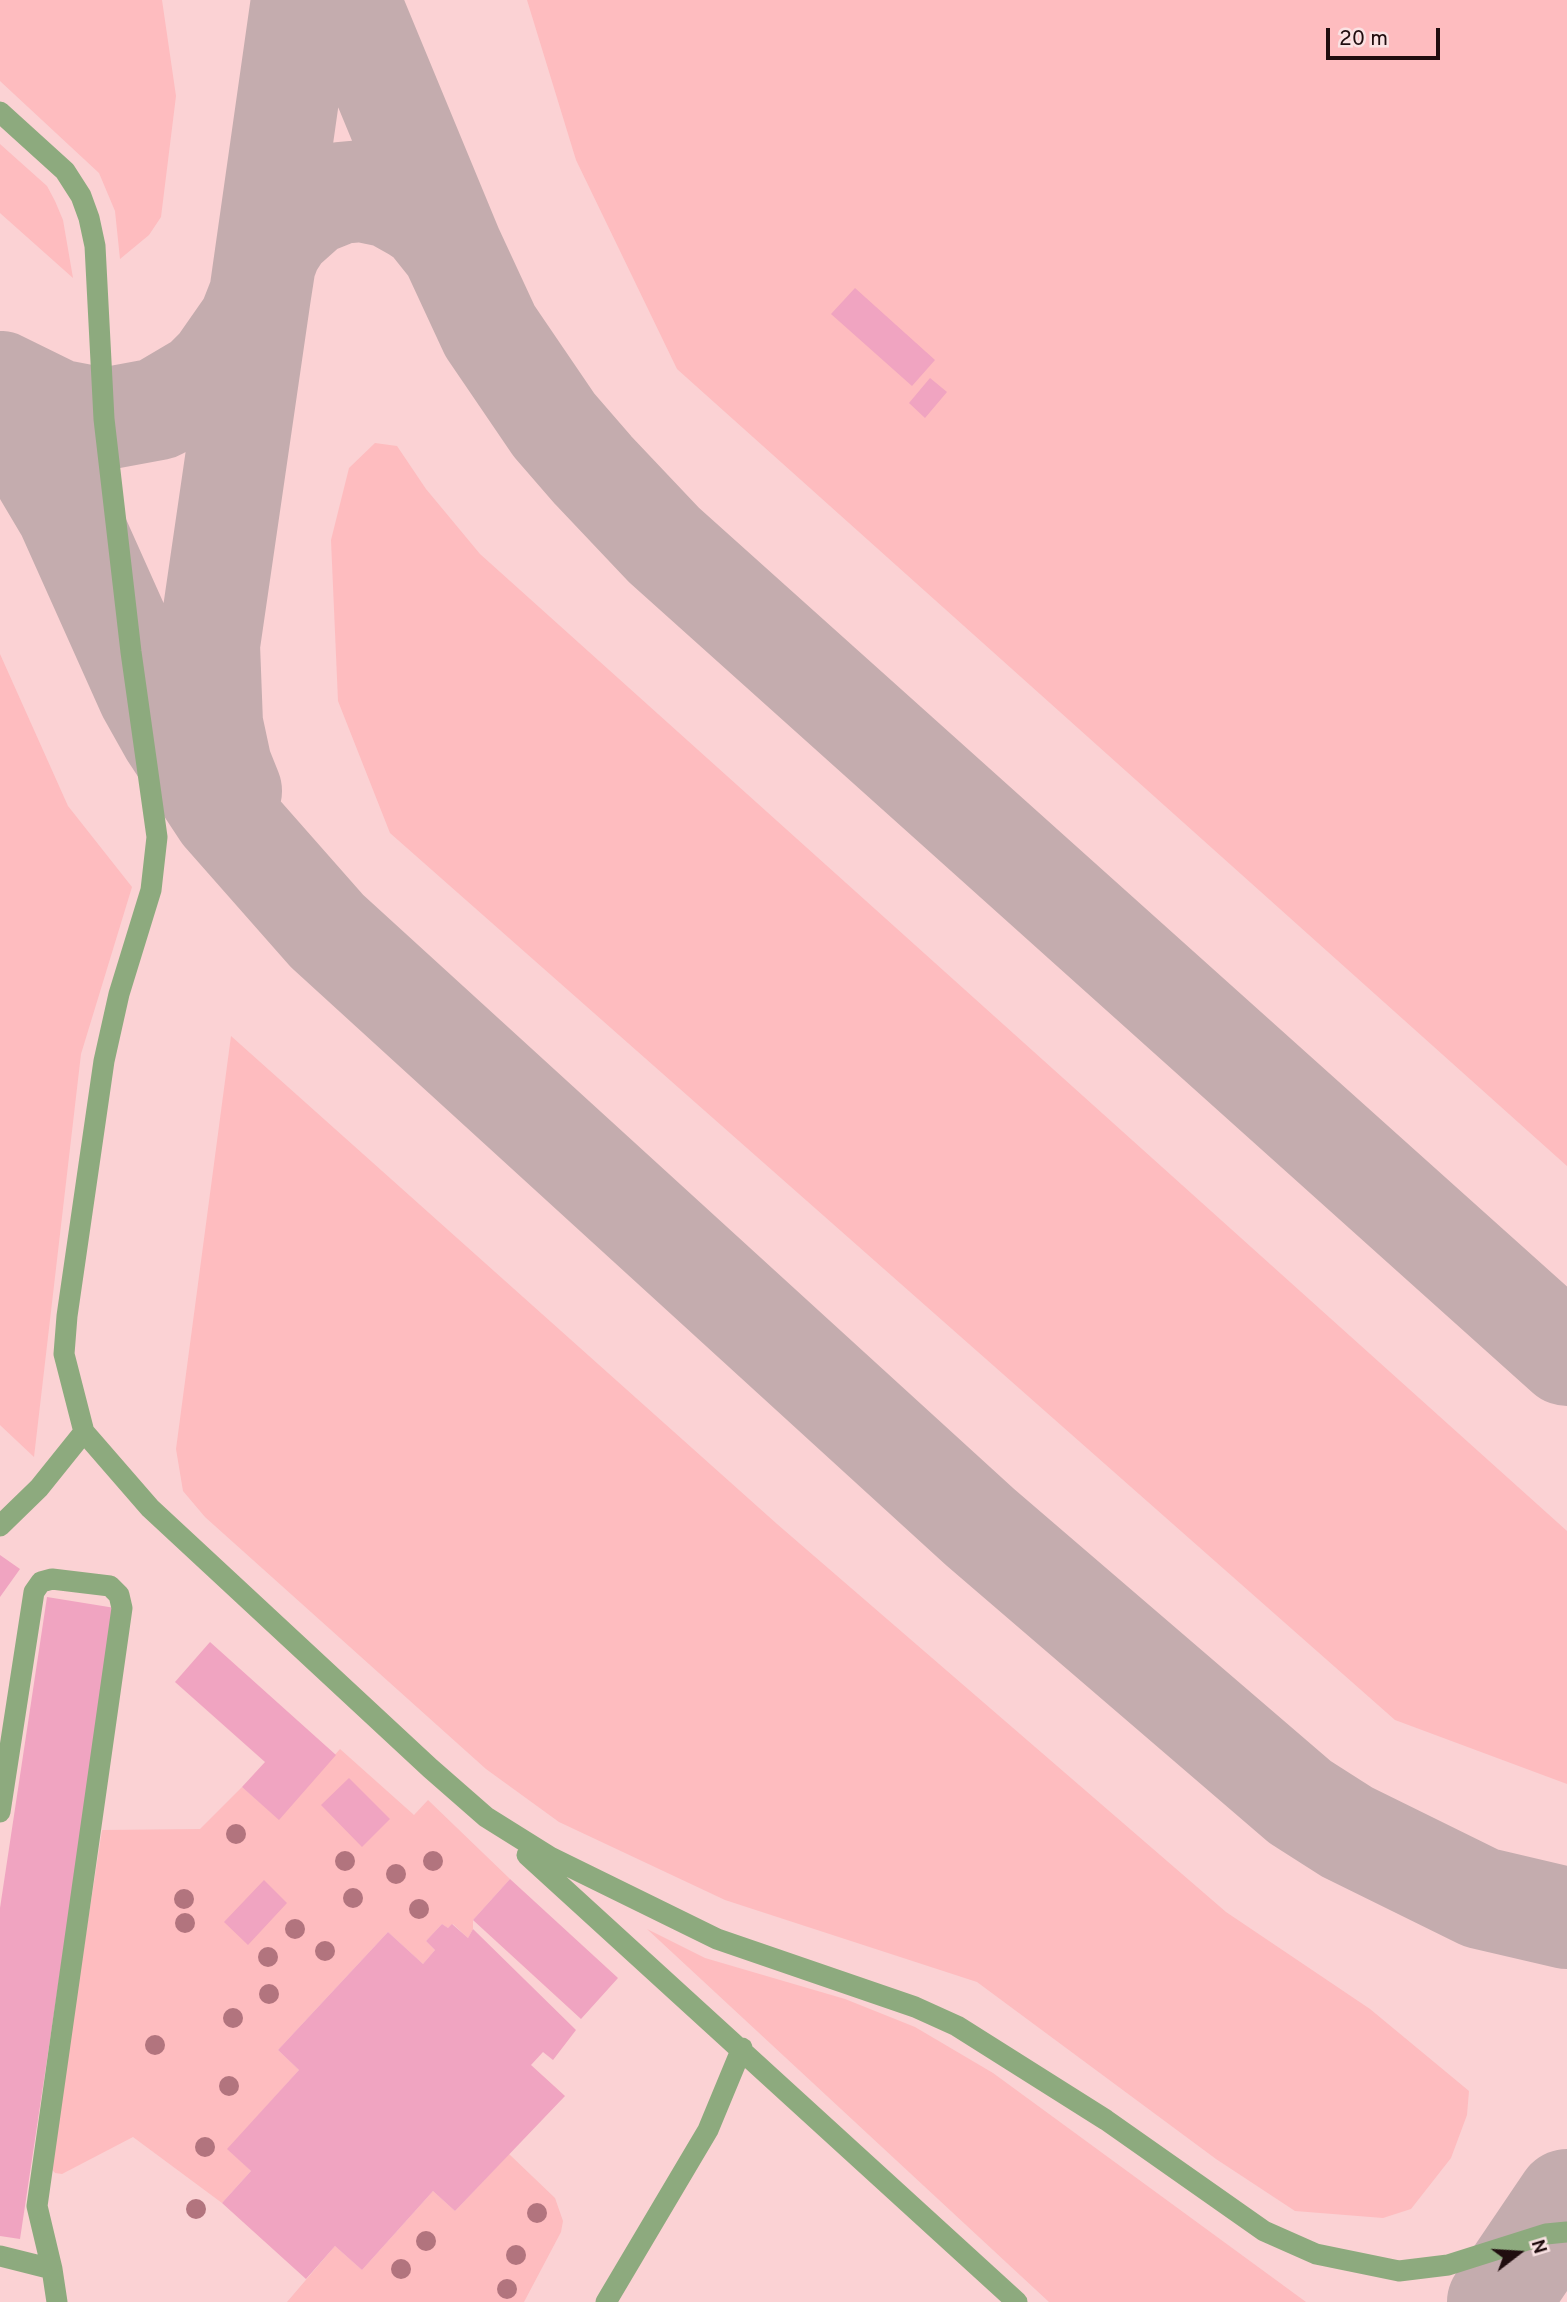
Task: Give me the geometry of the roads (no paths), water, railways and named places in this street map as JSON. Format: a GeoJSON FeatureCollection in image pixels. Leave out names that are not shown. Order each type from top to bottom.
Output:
{"type":"FeatureCollection","features":[{"type":"Feature","properties":{"kind":"lane"},"geometry":{"type":"LineString","coordinates":[[0,112],[65,171],[81,196],[89,218],[95,246],[104,419],[131,652],[157,837],[151,890],[119,994],[104,1061],[67,1317],[64,1354],[83,1432],[150,1508],[1017,2302]]}},
{"type":"Feature","properties":{"kind":"lane"},"geometry":{"type":"LineString","coordinates":[[0,1526],[39,1488],[83,1432]]}},
{"type":"Feature","properties":{"kind":"lane"},"geometry":{"type":"LineString","coordinates":[[0,1812],[34,1592],[41,1582],[52,1579],[110,1586],[119,1594],[122,1608],[37,2206],[57,2302]]}},
{"type":"Feature","properties":{"kind":"lane"},"geometry":{"type":"LineString","coordinates":[[486,1818],[550,1857],[717,1939],[915,2007],[957,2026],[1107,2120],[1264,2231],[1316,2254],[1398,2271],[1448,2265],[1546,2234],[1567,2232]]}},
{"type":"Feature","properties":{"kind":"lane"},"geometry":{"type":"LineString","coordinates":[[606,2302],[708,2130],[742,2048]]}},
{"type":"Feature","properties":{"kind":"lane"},"geometry":{"type":"LineString","coordinates":[[0,2256],[52,2269]]}}]}
